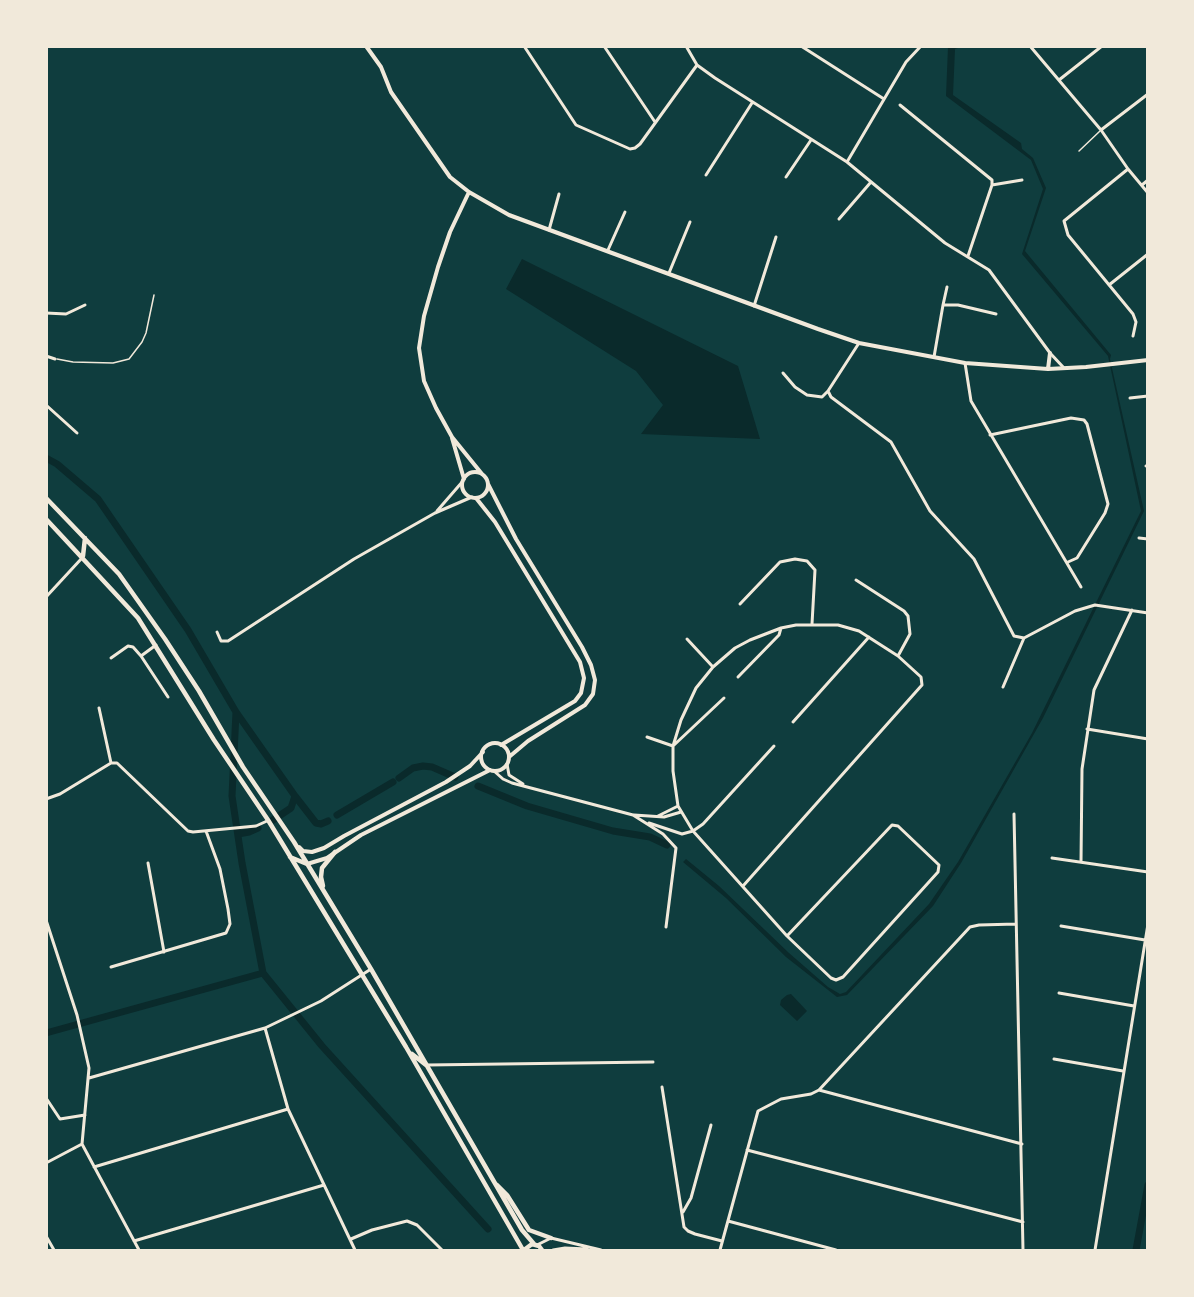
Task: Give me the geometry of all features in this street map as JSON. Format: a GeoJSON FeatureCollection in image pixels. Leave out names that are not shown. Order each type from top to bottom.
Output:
{"type":"FeatureCollection","features":[{"type":"Feature","properties":{"kind":"main road"},"geometry":{"type":"LineString","coordinates":[[46,498],[119,574],[199,691],[243,768],[294,842],[371,969],[522,1230],[542,1251]]}},
{"type":"Feature","properties":{"kind":"main road"},"geometry":{"type":"LineString","coordinates":[[46,519],[83,556],[138,618],[224,755],[268,820],[406,1047],[524,1251],[527,1246],[536,1244]]}},
{"type":"Feature","properties":{"kind":"main road"},"geometry":{"type":"LineString","coordinates":[[83,556],[85,538]]}},
{"type":"Feature","properties":{"kind":"main road"},"geometry":{"type":"LineString","coordinates":[[326,896],[322,868],[335,852]]}},
{"type":"Feature","properties":{"kind":"main road"},"geometry":{"type":"LineString","coordinates":[[290,857],[307,864]]}},
{"type":"Feature","properties":{"kind":"main road"},"geometry":{"type":"LineString","coordinates":[[406,1047],[426,1065]]}},
{"type":"Feature","properties":{"kind":"main road"},"geometry":{"type":"LineString","coordinates":[[424,1078],[426,1065]]}},
{"type":"Feature","properties":{"kind":"main road"},"geometry":{"type":"LineString","coordinates":[[489,1176],[507,1195],[528,1230],[551,1238]]}},
{"type":"Feature","properties":{"kind":"street"},"geometry":{"type":"LineString","coordinates":[[366,46],[381,67],[391,92],[457,184],[509,215],[859,343],[965,363],[1048,369],[1148,360]]}},
{"type":"Feature","properties":{"kind":"street"},"geometry":{"type":"LineString","coordinates":[[524,46],[576,125],[630,149],[640,144],[697,65]]}},
{"type":"Feature","properties":{"kind":"street"},"geometry":{"type":"LineString","coordinates":[[604,46],[655,122]]}},
{"type":"Feature","properties":{"kind":"street"},"geometry":{"type":"LineString","coordinates":[[686,46],[697,65],[752,103],[847,162],[945,243],[989,270],[1050,353],[1064,368]]}},
{"type":"Feature","properties":{"kind":"street"},"geometry":{"type":"LineString","coordinates":[[801,46],[884,99]]}},
{"type":"Feature","properties":{"kind":"street"},"geometry":{"type":"LineString","coordinates":[[847,162],[906,62],[921,46]]}},
{"type":"Feature","properties":{"kind":"street"},"geometry":{"type":"LineString","coordinates":[[1030,46],[1101,130],[1148,193]]}},
{"type":"Feature","properties":{"kind":"street"},"geometry":{"type":"LineString","coordinates":[[1059,80],[1102,46]]}},
{"type":"Feature","properties":{"kind":"street"},"geometry":{"type":"LineString","coordinates":[[1101,130],[1148,94]]}},
{"type":"Feature","properties":{"kind":"street"},"geometry":{"type":"LineString","coordinates":[[706,175],[752,103]]}},
{"type":"Feature","properties":{"kind":"street"},"geometry":{"type":"LineString","coordinates":[[900,105],[992,180],[968,256]]}},
{"type":"Feature","properties":{"kind":"street"},"geometry":{"type":"LineString","coordinates":[[786,177],[811,140]]}},
{"type":"Feature","properties":{"kind":"street"},"geometry":{"type":"LineString","coordinates":[[1128,169],[1064,221],[1068,235],[1133,314],[1136,322],[1133,336]]}},
{"type":"Feature","properties":{"kind":"street"},"geometry":{"type":"LineString","coordinates":[[992,185],[1022,180]]}},
{"type":"Feature","properties":{"kind":"street"},"geometry":{"type":"LineString","coordinates":[[1142,185],[1148,180]]}},
{"type":"Feature","properties":{"kind":"street"},"geometry":{"type":"LineString","coordinates":[[838,219],[871,182]]}},
{"type":"Feature","properties":{"kind":"street"},"geometry":{"type":"LineString","coordinates":[[468,192],[450,232],[424,316],[419,348],[424,381],[452,437],[483,474],[516,539],[582,647],[595,680],[593,694],[585,705],[521,746],[509,757],[507,764],[509,775],[524,785]]}},
{"type":"Feature","properties":{"kind":"street"},"geometry":{"type":"LineString","coordinates":[[549,230],[559,194]]}},
{"type":"Feature","properties":{"kind":"street"},"geometry":{"type":"LineString","coordinates":[[608,250],[625,212]]}},
{"type":"Feature","properties":{"kind":"street"},"geometry":{"type":"LineString","coordinates":[[669,273],[690,222]]}},
{"type":"Feature","properties":{"kind":"street"},"geometry":{"type":"LineString","coordinates":[[754,306],[776,237]]}},
{"type":"Feature","properties":{"kind":"street"},"geometry":{"type":"LineString","coordinates":[[1109,285],[1148,254]]}},
{"type":"Feature","properties":{"kind":"street"},"geometry":{"type":"LineString","coordinates":[[934,357],[947,287]]}},
{"type":"Feature","properties":{"kind":"street"},"geometry":{"type":"LineString","coordinates":[[943,305],[996,314]]}},
{"type":"Feature","properties":{"kind":"street"},"geometry":{"type":"LineString","coordinates":[[46,313],[66,314],[85,306]]}},
{"type":"Feature","properties":{"kind":"street"},"geometry":{"type":"LineString","coordinates":[[783,373],[795,387],[807,395],[822,398],[859,343]]}},
{"type":"Feature","properties":{"kind":"street"},"geometry":{"type":"LineString","coordinates":[[1048,369],[1050,353]]}},
{"type":"Feature","properties":{"kind":"street"},"geometry":{"type":"LineString","coordinates":[[46,356],[55,359]]}},
{"type":"Feature","properties":{"kind":"street"},"geometry":{"type":"LineString","coordinates":[[965,363],[971,401],[1081,587]]}},
{"type":"Feature","properties":{"kind":"street"},"geometry":{"type":"LineString","coordinates":[[828,391],[836,403],[891,442],[930,511],[974,559],[1014,636],[1024,638]]}},
{"type":"Feature","properties":{"kind":"street"},"geometry":{"type":"LineString","coordinates":[[1130,398],[1148,396]]}},
{"type":"Feature","properties":{"kind":"street"},"geometry":{"type":"LineString","coordinates":[[46,405],[77,434]]}},
{"type":"Feature","properties":{"kind":"street"},"geometry":{"type":"LineString","coordinates":[[990,435],[1071,418],[1084,420],[1087,424],[1108,504],[1106,513],[1077,558],[1068,562]]}},
{"type":"Feature","properties":{"kind":"street"},"geometry":{"type":"LineString","coordinates":[[321,861],[315,860],[313,855],[446,782],[463,771],[488,746],[501,745],[575,700],[581,693],[584,678],[580,662],[495,522],[474,497],[464,491],[464,480],[452,437]]}},
{"type":"Feature","properties":{"kind":"street"},"geometry":{"type":"LineString","coordinates":[[435,513],[471,473],[483,474]]}},
{"type":"Feature","properties":{"kind":"street"},"geometry":{"type":"LineString","coordinates":[[217,632],[221,641],[228,641],[344,566],[435,513],[486,492],[488,484]]}},
{"type":"Feature","properties":{"kind":"street"},"geometry":{"type":"LineString","coordinates":[[1139,538],[1148,539]]}},
{"type":"Feature","properties":{"kind":"street"},"geometry":{"type":"LineString","coordinates":[[46,597],[83,556]]}},
{"type":"Feature","properties":{"kind":"street"},"geometry":{"type":"LineString","coordinates":[[740,604],[780,562],[795,559],[807,561],[815,570],[812,625]]}},
{"type":"Feature","properties":{"kind":"street"},"geometry":{"type":"LineString","coordinates":[[856,580],[904,611],[908,616],[910,634],[898,656]]}},
{"type":"Feature","properties":{"kind":"street"},"geometry":{"type":"LineString","coordinates":[[1003,687],[1024,638],[1075,611],[1095,604],[1148,613]]}},
{"type":"Feature","properties":{"kind":"street"},"geometry":{"type":"LineString","coordinates":[[1081,862],[1082,769],[1094,690],[1132,610]]}},
{"type":"Feature","properties":{"kind":"street"},"geometry":{"type":"LineString","coordinates":[[743,886],[920,688],[923,681],[921,676],[898,656],[859,631],[838,625],[781,628],[735,648],[713,667],[696,688],[687,705],[673,746],[673,771],[678,806],[693,831],[787,936],[831,978],[836,980],[843,977],[938,872],[939,865],[895,825],[787,936]]}},
{"type":"Feature","properties":{"kind":"street"},"geometry":{"type":"LineString","coordinates":[[738,677],[779,635],[781,628]]}},
{"type":"Feature","properties":{"kind":"street"},"geometry":{"type":"LineString","coordinates":[[793,722],[869,637]]}},
{"type":"Feature","properties":{"kind":"street"},"geometry":{"type":"LineString","coordinates":[[687,639],[713,667]]}},
{"type":"Feature","properties":{"kind":"street"},"geometry":{"type":"LineString","coordinates":[[141,656],[156,645]]}},
{"type":"Feature","properties":{"kind":"street"},"geometry":{"type":"LineString","coordinates":[[111,658],[128,646],[133,647],[168,697]]}},
{"type":"Feature","properties":{"kind":"street"},"geometry":{"type":"LineString","coordinates":[[673,746],[724,698]]}},
{"type":"Feature","properties":{"kind":"street"},"geometry":{"type":"LineString","coordinates":[[99,708],[111,763]]}},
{"type":"Feature","properties":{"kind":"street"},"geometry":{"type":"LineString","coordinates":[[1087,728],[1148,739]]}},
{"type":"Feature","properties":{"kind":"street"},"geometry":{"type":"LineString","coordinates":[[647,736],[673,746]]}},
{"type":"Feature","properties":{"kind":"street"},"geometry":{"type":"LineString","coordinates":[[501,745],[507,750],[509,757]]}},
{"type":"Feature","properties":{"kind":"street"},"geometry":{"type":"LineString","coordinates":[[647,823],[682,834],[693,831],[703,824],[774,746]]}},
{"type":"Feature","properties":{"kind":"street"},"geometry":{"type":"LineString","coordinates":[[483,752],[482,760],[503,779],[633,815],[664,817],[681,812]]}},
{"type":"Feature","properties":{"kind":"street"},"geometry":{"type":"LineString","coordinates":[[46,799],[60,794],[111,763],[117,763],[188,831],[256,826],[268,820]]}},
{"type":"Feature","properties":{"kind":"street"},"geometry":{"type":"LineString","coordinates":[[307,864],[321,861],[361,835],[492,770],[501,769],[507,764]]}},
{"type":"Feature","properties":{"kind":"street"},"geometry":{"type":"LineString","coordinates":[[657,816],[678,806]]}},
{"type":"Feature","properties":{"kind":"street"},"geometry":{"type":"LineString","coordinates":[[1014,814],[1023,1251]]}},
{"type":"Feature","properties":{"kind":"street"},"geometry":{"type":"LineString","coordinates":[[633,815],[663,834],[676,848],[666,927]]}},
{"type":"Feature","properties":{"kind":"street"},"geometry":{"type":"LineString","coordinates":[[111,967],[226,933],[229,929],[228,909],[220,869],[206,831]]}},
{"type":"Feature","properties":{"kind":"street"},"geometry":{"type":"LineString","coordinates":[[294,842],[303,851],[312,852],[324,849]]}},
{"type":"Feature","properties":{"kind":"street"},"geometry":{"type":"LineString","coordinates":[[1052,858],[1148,872]]}},
{"type":"Feature","properties":{"kind":"street"},"geometry":{"type":"LineString","coordinates":[[148,863],[164,952]]}},
{"type":"Feature","properties":{"kind":"street"},"geometry":{"type":"LineString","coordinates":[[46,920],[77,1015],[89,1068],[82,1144],[139,1251]]}},
{"type":"Feature","properties":{"kind":"street"},"geometry":{"type":"LineString","coordinates":[[720,1251],[758,1110],[781,1099],[811,1094],[819,1089],[970,927],[1016,924]]}},
{"type":"Feature","properties":{"kind":"street"},"geometry":{"type":"LineString","coordinates":[[1095,1251],[1148,924]]}},
{"type":"Feature","properties":{"kind":"street"},"geometry":{"type":"LineString","coordinates":[[1061,926],[1145,940]]}},
{"type":"Feature","properties":{"kind":"street"},"geometry":{"type":"LineString","coordinates":[[89,1078],[265,1028],[308,1008],[371,969]]}},
{"type":"Feature","properties":{"kind":"street"},"geometry":{"type":"LineString","coordinates":[[1059,993],[1134,1006]]}},
{"type":"Feature","properties":{"kind":"street"},"geometry":{"type":"LineString","coordinates":[[265,1028],[288,1109],[355,1251]]}},
{"type":"Feature","properties":{"kind":"street"},"geometry":{"type":"LineString","coordinates":[[1053,1059],[1123,1071]]}},
{"type":"Feature","properties":{"kind":"street"},"geometry":{"type":"LineString","coordinates":[[426,1065],[653,1062]]}},
{"type":"Feature","properties":{"kind":"street"},"geometry":{"type":"LineString","coordinates":[[662,1087],[684,1227],[688,1232],[722,1241]]}},
{"type":"Feature","properties":{"kind":"street"},"geometry":{"type":"LineString","coordinates":[[819,1089],[1022,1144]]}},
{"type":"Feature","properties":{"kind":"street"},"geometry":{"type":"LineString","coordinates":[[46,1098],[60,1119],[85,1115]]}},
{"type":"Feature","properties":{"kind":"street"},"geometry":{"type":"LineString","coordinates":[[94,1167],[288,1109]]}},
{"type":"Feature","properties":{"kind":"street"},"geometry":{"type":"LineString","coordinates":[[682,1214],[690,1198],[711,1125]]}},
{"type":"Feature","properties":{"kind":"street"},"geometry":{"type":"LineString","coordinates":[[46,1163],[82,1144]]}},
{"type":"Feature","properties":{"kind":"street"},"geometry":{"type":"LineString","coordinates":[[747,1150],[1023,1222]]}},
{"type":"Feature","properties":{"kind":"street"},"geometry":{"type":"LineString","coordinates":[[134,1241],[324,1185]]}},
{"type":"Feature","properties":{"kind":"street"},"geometry":{"type":"LineString","coordinates":[[351,1239],[372,1230],[407,1221],[417,1225],[442,1251]]}},
{"type":"Feature","properties":{"kind":"street"},"geometry":{"type":"LineString","coordinates":[[728,1221],[836,1251]]}},
{"type":"Feature","properties":{"kind":"street"},"geometry":{"type":"LineString","coordinates":[[46,1236],[54,1251]]}},
{"type":"Feature","properties":{"kind":"street"},"geometry":{"type":"LineString","coordinates":[[536,1244],[551,1238],[600,1250]]}},
{"type":"Feature","properties":{"kind":"street"},"geometry":{"type":"LineString","coordinates":[[553,1251],[573,1247],[600,1250]]}},
{"type":"Feature","properties":{"kind":"lane"},"geometry":{"type":"LineString","coordinates":[[1079,151],[1101,130]]}},
{"type":"Feature","properties":{"kind":"lane"},"geometry":{"type":"LineString","coordinates":[[55,359],[113,363],[129,359],[146,333],[154,295]]}},
{"type":"Feature","properties":{"kind":"water"},"geometry":{"type":"Polygon","coordinates":[[[948,47],[961,47],[955,49],[953,95],[1021,143],[1022,149],[1033,158],[1046,188],[1025,251],[1111,355],[1110,359],[1144,511],[1043,718],[961,863],[933,906],[847,995],[837,997],[786,957],[726,898],[683,862],[686,859],[719,886],[828,987],[840,994],[846,992],[929,904],[958,862],[1032,733],[1141,511],[1108,356],[1022,254],[1043,189],[1031,160],[946,96],[948,47]]]}},
{"type":"Feature","properties":{"kind":"water"},"geometry":{"type":"Polygon","coordinates":[[[522,259],[738,366],[760,439],[641,434],[663,405],[636,371],[506,289],[522,259]]]}},
{"type":"Feature","properties":{"kind":"water"},"geometry":{"type":"Polygon","coordinates":[[[791,994],[807,1011],[797,1021],[780,1005],[781,1000],[791,994]]]}},
{"type":"Feature","properties":{"kind":"waterway"},"geometry":{"type":"LineString","coordinates":[[46,458],[57,464],[98,499],[188,630],[236,712],[232,796],[263,973],[322,1046],[488,1229]]}},
{"type":"Feature","properties":{"kind":"waterway"},"geometry":{"type":"LineString","coordinates":[[236,712],[295,796],[291,808],[273,820]]}},
{"type":"Feature","properties":{"kind":"waterway"},"geometry":{"type":"LineString","coordinates":[[399,778],[413,768],[423,766],[432,767],[455,777]]}},
{"type":"Feature","properties":{"kind":"waterway"},"geometry":{"type":"LineString","coordinates":[[337,815],[393,782]]}},
{"type":"Feature","properties":{"kind":"waterway"},"geometry":{"type":"LineString","coordinates":[[478,786],[527,806],[613,831],[650,837],[667,845]]}},
{"type":"Feature","properties":{"kind":"waterway"},"geometry":{"type":"LineString","coordinates":[[295,796],[316,823],[321,824],[328,821]]}},
{"type":"Feature","properties":{"kind":"waterway"},"geometry":{"type":"LineString","coordinates":[[238,834],[258,828]]}},
{"type":"Feature","properties":{"kind":"waterway"},"geometry":{"type":"LineString","coordinates":[[46,1033],[263,973]]}},
{"type":"Feature","properties":{"kind":"waterway"},"geometry":{"type":"LineString","coordinates":[[1136,1250],[1148,1185]]}}]}
